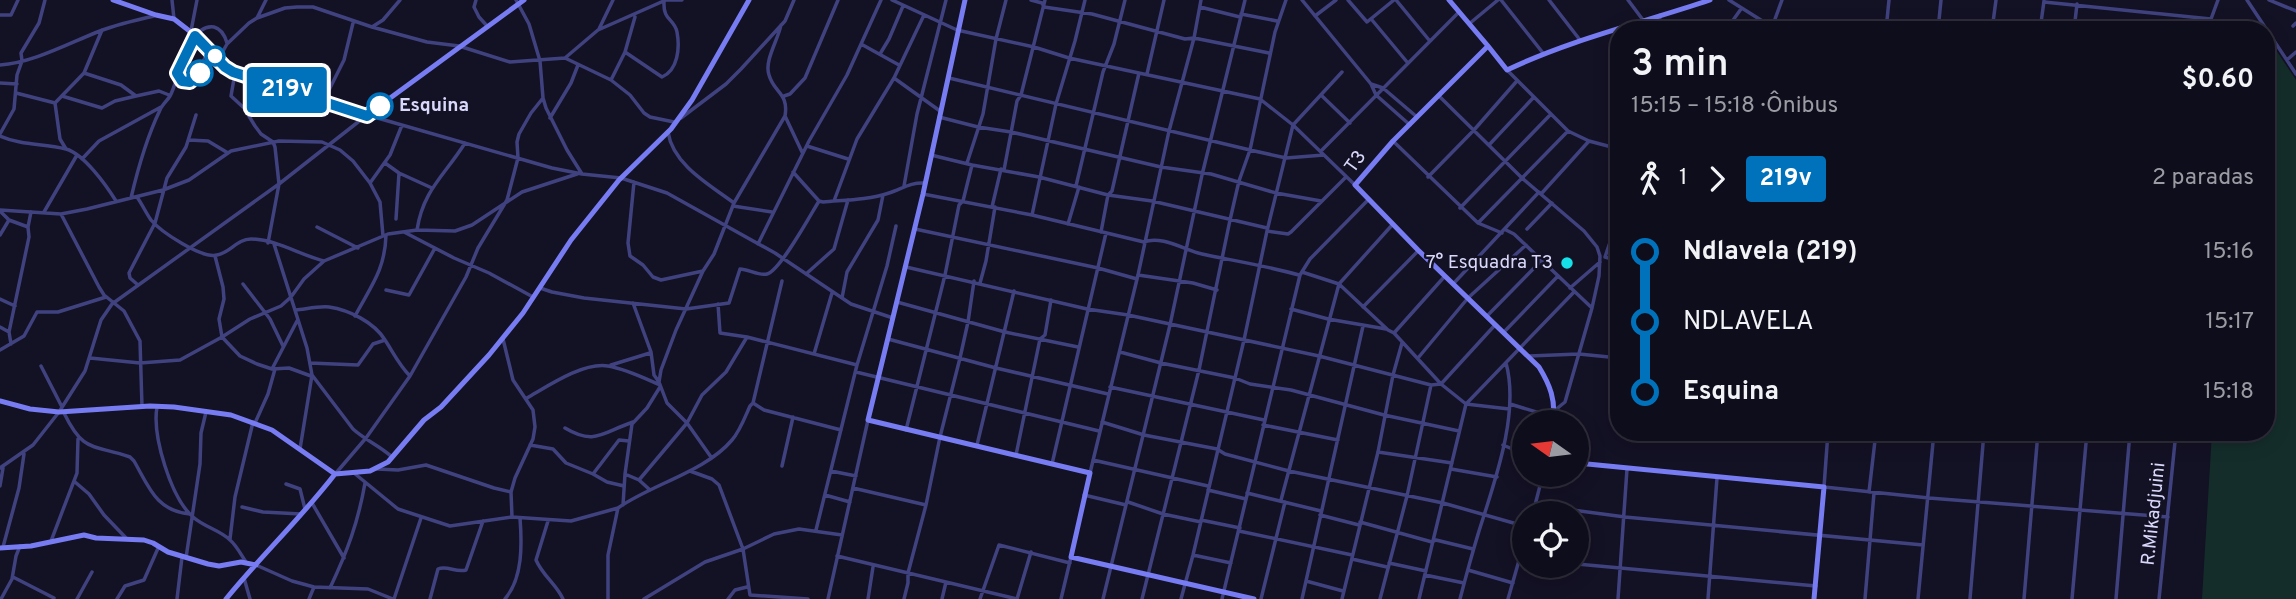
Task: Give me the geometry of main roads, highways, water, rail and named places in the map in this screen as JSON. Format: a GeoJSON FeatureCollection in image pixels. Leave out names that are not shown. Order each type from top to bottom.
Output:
{"type":"FeatureCollection","features":[{"type":"Feature","properties":{"kind":"place","name":"Esquina"},"geometry":{"type":"Point","coordinates":[380,106]}},
{"type":"Feature","properties":{"kind":"place","name":"7° Esquadra T3"},"geometry":{"type":"Point","coordinates":[1567,263]}}]}
